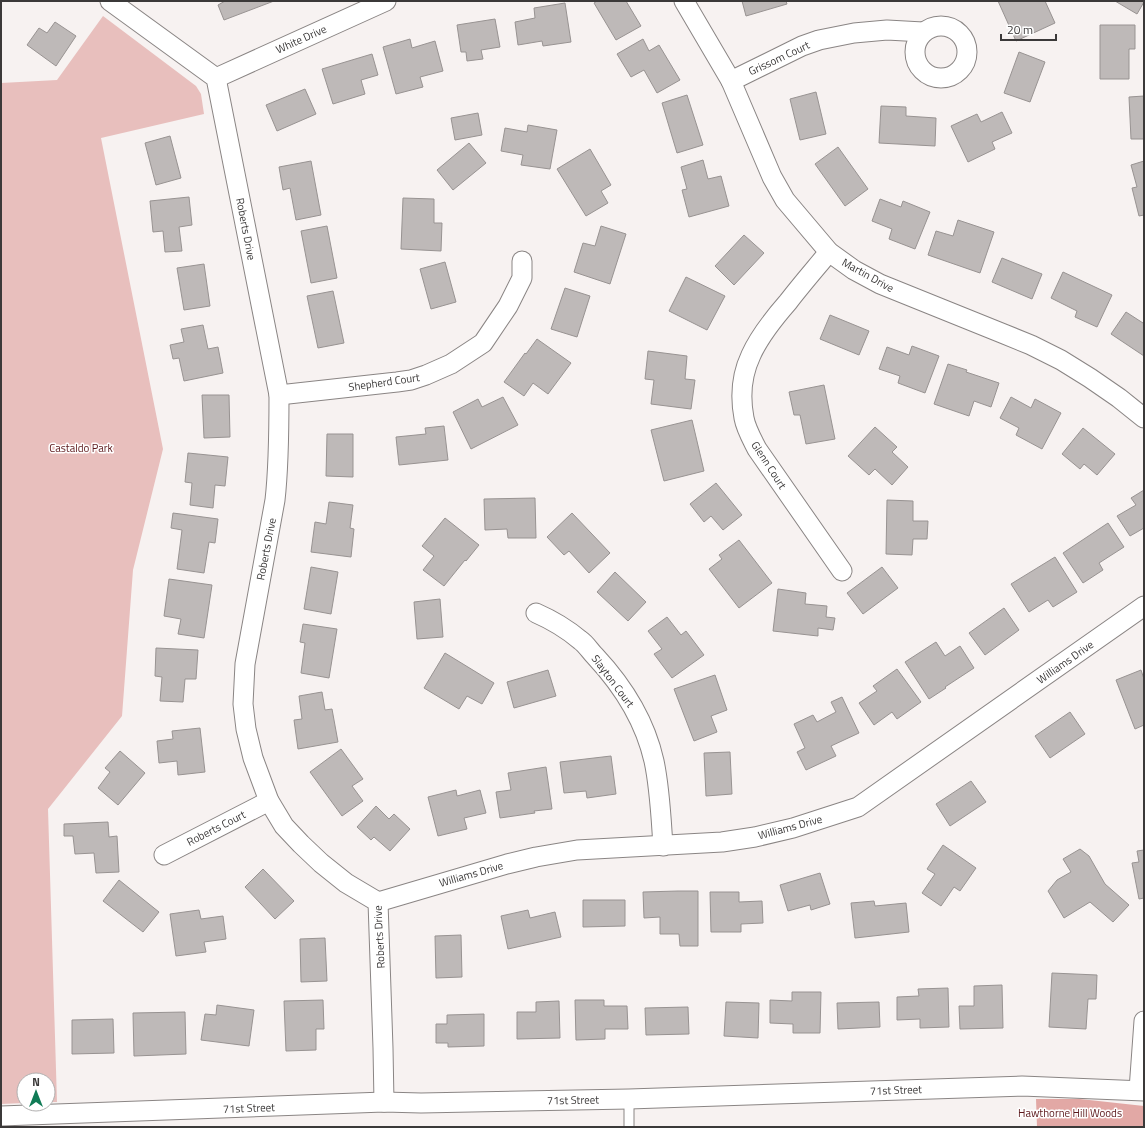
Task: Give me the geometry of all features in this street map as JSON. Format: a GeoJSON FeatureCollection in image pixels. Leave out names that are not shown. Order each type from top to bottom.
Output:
{"type":"FeatureCollection","features":[{"type":"Feature","properties":{"kind":"street"},"geometry":{"type":"LineString","coordinates":[[110,1],[216,78]]}},
{"type":"Feature","properties":{"kind":"street","name":"White Drive"},"geometry":{"type":"LineString","coordinates":[[216,78],[386,1]]}},
{"type":"Feature","properties":{"kind":"street","name":"Martin Drive"},"geometry":{"type":"LineString","coordinates":[[684,1],[731,81],[772,177],[785,200],[829,252],[854,270],[880,284],[1004,334],[1060,360],[1102,386],[1144,418]]}},
{"type":"Feature","properties":{"kind":"street","name":"Grissom Court"},"geometry":{"type":"LineString","coordinates":[[731,81],[802,46],[819,40],[854,33],[887,30],[923,32]]}},
{"type":"Feature","properties":{"kind":"street","name":"Roberts Drive"},"geometry":{"type":"LineString","coordinates":[[216,78],[279,395],[277,482],[275,500],[243,681],[243,704],[246,729],[253,758],[269,801],[284,826],[321,863],[346,883],[378,902],[384,1102]]}},
{"type":"Feature","properties":{"kind":"street","name":"Glenn Court"},"geometry":{"type":"LineString","coordinates":[[829,252],[774,318],[757,342],[750,356],[745,372],[742,396],[744,418],[757,449],[842,571]]}},
{"type":"Feature","properties":{"kind":"street","name":"Shepherd Court"},"geometry":{"type":"LineString","coordinates":[[279,395],[411,380],[426,376],[451,364],[483,343],[508,306],[522,278],[522,261]]}},
{"type":"Feature","properties":{"kind":"street","name":"Williams Drive"},"geometry":{"type":"LineString","coordinates":[[378,902],[507,864],[536,857],[577,850],[722,842],[755,837],[793,828],[858,807],[1144,606]]}},
{"type":"Feature","properties":{"kind":"street","name":"Slayton Court"},"geometry":{"type":"LineString","coordinates":[[536,613],[552,621],[581,641],[606,667],[634,708],[647,737],[654,761],[657,776],[663,846]]}},
{"type":"Feature","properties":{"kind":"street","name":"Roberts Court"},"geometry":{"type":"LineString","coordinates":[[164,855],[269,801]]}},
{"type":"Feature","properties":{"kind":"street"},"geometry":{"type":"LineString","coordinates":[[1142,1091],[1144,1022]]}},
{"type":"Feature","properties":{"kind":"street","name":"71st Street"},"geometry":{"type":"LineString","coordinates":[[1,1116],[384,1102],[421,1103],[629,1099],[1022,1086],[1142,1091]]}},
{"type":"Feature","properties":{"kind":"lane"},"geometry":{"type":"LineString","coordinates":[[629,1099],[629,1127]]}},
{"type":"Feature","properties":{"kind":"green space","name":"Castaldo Park"},"geometry":{"type":"Polygon","coordinates":[[[103,16],[196,86],[201,94],[204,114],[101,138],[163,449],[133,570],[122,716],[48,809],[57,1102],[56,1072],[16,1072],[16,1103],[1,1104],[1,83],[57,80],[103,16]]]}},
{"type":"Feature","properties":{"kind":"green space","name":"Hawthorne Hill Woods"},"geometry":{"type":"Polygon","coordinates":[[[1036,1099],[1080,1099],[1144,1106],[1144,1127],[1037,1127],[1036,1099]]]}},
{"type":"Feature","properties":{"kind":"building"},"geometry":{"type":"Polygon","coordinates":[[[225,1],[274,1],[224,20],[218,5],[225,1]]]}},
{"type":"Feature","properties":{"kind":"building"},"geometry":{"type":"Polygon","coordinates":[[[597,1],[626,1],[641,26],[616,40],[594,3],[597,1]]]}},
{"type":"Feature","properties":{"kind":"building"},"geometry":{"type":"Polygon","coordinates":[[[742,1],[786,1],[787,4],[746,16],[742,1]]]}},
{"type":"Feature","properties":{"kind":"building"},"geometry":{"type":"Polygon","coordinates":[[[998,1],[1045,1],[1055,23],[1016,41],[998,1]]]}},
{"type":"Feature","properties":{"kind":"building"},"geometry":{"type":"Polygon","coordinates":[[[1115,1],[1144,1],[1144,2],[1137,14],[1115,1]]]}},
{"type":"Feature","properties":{"kind":"building"},"geometry":{"type":"Polygon","coordinates":[[[565,3],[571,42],[543,46],[542,41],[518,45],[515,22],[535,18],[534,8],[565,3]]]}},
{"type":"Feature","properties":{"kind":"building"},"geometry":{"type":"Polygon","coordinates":[[[495,19],[500,47],[481,50],[483,59],[467,61],[466,52],[461,52],[457,25],[495,19]]]}},
{"type":"Feature","properties":{"kind":"building"},"geometry":{"type":"Polygon","coordinates":[[[55,22],[76,36],[56,66],[27,45],[39,28],[47,33],[55,22]]]}},
{"type":"Feature","properties":{"kind":"building"},"geometry":{"type":"Polygon","coordinates":[[[1100,25],[1135,25],[1135,49],[1129,49],[1129,79],[1100,79],[1100,25]]]}},
{"type":"Feature","properties":{"kind":"building"},"geometry":{"type":"Polygon","coordinates":[[[410,39],[412,48],[435,41],[443,71],[420,77],[423,87],[396,94],[383,47],[410,39]]]}},
{"type":"Feature","properties":{"kind":"building"},"geometry":{"type":"Polygon","coordinates":[[[643,39],[649,51],[659,45],[680,80],[657,93],[644,70],[631,77],[617,54],[643,39]]]}},
{"type":"Feature","properties":{"kind":"building"},"geometry":{"type":"Polygon","coordinates":[[[1019,52],[1045,62],[1030,102],[1004,93],[1019,52]]]}},
{"type":"Feature","properties":{"kind":"building"},"geometry":{"type":"Polygon","coordinates":[[[372,54],[378,75],[361,80],[365,94],[333,104],[322,69],[372,54]]]}},
{"type":"Feature","properties":{"kind":"building"},"geometry":{"type":"Polygon","coordinates":[[[305,89],[316,114],[277,131],[266,105],[305,89]]]}},
{"type":"Feature","properties":{"kind":"building"},"geometry":{"type":"Polygon","coordinates":[[[816,92],[826,134],[800,140],[790,99],[816,92]]]}},
{"type":"Feature","properties":{"kind":"building"},"geometry":{"type":"Polygon","coordinates":[[[687,95],[703,145],[677,153],[662,103],[687,95]]]}},
{"type":"Feature","properties":{"kind":"building"},"geometry":{"type":"Polygon","coordinates":[[[1144,96],[1144,139],[1131,139],[1129,97],[1144,96]]]}},
{"type":"Feature","properties":{"kind":"building"},"geometry":{"type":"Polygon","coordinates":[[[881,106],[906,107],[906,116],[936,118],[935,146],[879,143],[881,106]]]}},
{"type":"Feature","properties":{"kind":"building"},"geometry":{"type":"Polygon","coordinates":[[[1002,112],[1012,133],[992,142],[995,149],[968,162],[951,126],[977,114],[981,122],[1002,112]]]}},
{"type":"Feature","properties":{"kind":"building"},"geometry":{"type":"Polygon","coordinates":[[[478,113],[482,135],[455,140],[451,118],[478,113]]]}},
{"type":"Feature","properties":{"kind":"building"},"geometry":{"type":"Polygon","coordinates":[[[528,125],[557,130],[550,169],[521,165],[523,155],[501,151],[505,128],[527,132],[528,125]]]}},
{"type":"Feature","properties":{"kind":"building"},"geometry":{"type":"Polygon","coordinates":[[[170,136],[181,178],[156,185],[145,143],[170,136]]]}},
{"type":"Feature","properties":{"kind":"building"},"geometry":{"type":"Polygon","coordinates":[[[469,143],[486,163],[453,190],[437,170],[469,143]]]}},
{"type":"Feature","properties":{"kind":"building"},"geometry":{"type":"Polygon","coordinates":[[[838,147],[868,189],[845,206],[815,164],[838,147]]]}},
{"type":"Feature","properties":{"kind":"building"},"geometry":{"type":"Polygon","coordinates":[[[590,149],[611,185],[601,191],[608,203],[586,216],[557,169],[590,149]]]}},
{"type":"Feature","properties":{"kind":"building"},"geometry":{"type":"Polygon","coordinates":[[[703,160],[708,179],[721,176],[729,206],[689,217],[682,190],[687,189],[681,167],[703,160]]]}},
{"type":"Feature","properties":{"kind":"building"},"geometry":{"type":"Polygon","coordinates":[[[311,161],[321,215],[296,220],[290,188],[283,190],[279,167],[311,161]]]}},
{"type":"Feature","properties":{"kind":"building"},"geometry":{"type":"Polygon","coordinates":[[[1144,161],[1144,215],[1139,216],[1132,188],[1137,187],[1131,165],[1144,161]]]}},
{"type":"Feature","properties":{"kind":"building"},"geometry":{"type":"Polygon","coordinates":[[[189,197],[192,225],[179,227],[182,251],[165,252],[163,231],[153,232],[150,201],[189,197]]]}},
{"type":"Feature","properties":{"kind":"building"},"geometry":{"type":"Polygon","coordinates":[[[403,198],[434,199],[434,223],[442,223],[441,251],[401,249],[403,198]]]}},
{"type":"Feature","properties":{"kind":"building"},"geometry":{"type":"Polygon","coordinates":[[[880,199],[901,207],[903,201],[930,212],[915,249],[889,239],[892,229],[872,221],[880,199]]]}},
{"type":"Feature","properties":{"kind":"building"},"geometry":{"type":"Polygon","coordinates":[[[958,220],[994,232],[980,273],[928,255],[936,231],[953,236],[958,220]]]}},
{"type":"Feature","properties":{"kind":"building"},"geometry":{"type":"Polygon","coordinates":[[[327,226],[337,278],[311,283],[301,231],[327,226]]]}},
{"type":"Feature","properties":{"kind":"building"},"geometry":{"type":"Polygon","coordinates":[[[601,226],[626,234],[610,284],[574,272],[583,243],[595,246],[601,226]]]}},
{"type":"Feature","properties":{"kind":"building"},"geometry":{"type":"Polygon","coordinates":[[[744,235],[764,253],[734,285],[715,266],[744,235]]]}},
{"type":"Feature","properties":{"kind":"building"},"geometry":{"type":"Polygon","coordinates":[[[1002,258],[1042,274],[1032,299],[992,282],[1002,258]]]}},
{"type":"Feature","properties":{"kind":"building"},"geometry":{"type":"Polygon","coordinates":[[[445,262],[456,302],[431,309],[420,269],[445,262]]]}},
{"type":"Feature","properties":{"kind":"building"},"geometry":{"type":"Polygon","coordinates":[[[204,264],[210,306],[184,310],[177,268],[204,264]]]}},
{"type":"Feature","properties":{"kind":"building"},"geometry":{"type":"Polygon","coordinates":[[[1063,272],[1112,295],[1097,327],[1075,317],[1077,311],[1051,298],[1063,272]]]}},
{"type":"Feature","properties":{"kind":"building"},"geometry":{"type":"Polygon","coordinates":[[[686,277],[725,296],[707,330],[669,311],[686,277]]]}},
{"type":"Feature","properties":{"kind":"building"},"geometry":{"type":"Polygon","coordinates":[[[565,288],[590,296],[577,337],[551,329],[565,288]]]}},
{"type":"Feature","properties":{"kind":"building"},"geometry":{"type":"Polygon","coordinates":[[[333,291],[344,343],[318,348],[307,296],[333,291]]]}},
{"type":"Feature","properties":{"kind":"building"},"geometry":{"type":"Polygon","coordinates":[[[1126,312],[1143,323],[1144,321],[1144,356],[1111,334],[1126,312]]]}},
{"type":"Feature","properties":{"kind":"building"},"geometry":{"type":"Polygon","coordinates":[[[830,315],[869,331],[859,355],[820,339],[830,315]]]}},
{"type":"Feature","properties":{"kind":"building"},"geometry":{"type":"Polygon","coordinates":[[[203,325],[208,349],[218,347],[223,373],[184,381],[179,358],[173,359],[170,345],[184,342],[181,329],[203,325]]]}},
{"type":"Feature","properties":{"kind":"building"},"geometry":{"type":"Polygon","coordinates":[[[537,339],[571,363],[548,394],[533,383],[524,396],[504,382],[537,339]]]}},
{"type":"Feature","properties":{"kind":"building"},"geometry":{"type":"Polygon","coordinates":[[[912,346],[939,356],[925,393],[898,383],[900,376],[879,369],[887,347],[909,355],[912,346]]]}},
{"type":"Feature","properties":{"kind":"building"},"geometry":{"type":"Polygon","coordinates":[[[648,351],[687,356],[685,379],[695,380],[691,409],[651,404],[654,380],[645,379],[648,351]]]}},
{"type":"Feature","properties":{"kind":"building"},"geometry":{"type":"Polygon","coordinates":[[[948,364],[967,370],[966,372],[999,383],[991,407],[974,401],[969,416],[934,404],[948,364]]]}},
{"type":"Feature","properties":{"kind":"building"},"geometry":{"type":"Polygon","coordinates":[[[824,385],[835,439],[806,444],[800,415],[794,415],[789,392],[824,385]]]}},
{"type":"Feature","properties":{"kind":"building"},"geometry":{"type":"Polygon","coordinates":[[[202,395],[229,395],[230,437],[204,438],[202,395]]]}},
{"type":"Feature","properties":{"kind":"building"},"geometry":{"type":"Polygon","coordinates":[[[503,397],[518,425],[471,449],[453,412],[478,399],[482,407],[503,397]]]}},
{"type":"Feature","properties":{"kind":"building"},"geometry":{"type":"Polygon","coordinates":[[[1011,397],[1031,408],[1035,399],[1061,413],[1042,449],[1016,435],[1019,428],[1000,418],[1011,397]]]}},
{"type":"Feature","properties":{"kind":"building"},"geometry":{"type":"Polygon","coordinates":[[[692,420],[704,471],[664,481],[651,430],[692,420]]]}},
{"type":"Feature","properties":{"kind":"building"},"geometry":{"type":"Polygon","coordinates":[[[444,426],[448,460],[399,465],[396,437],[426,434],[425,428],[444,426]]]}},
{"type":"Feature","properties":{"kind":"building"},"geometry":{"type":"Polygon","coordinates":[[[875,427],[897,447],[892,452],[908,467],[892,485],[875,469],[869,475],[848,456],[875,427]]]}},
{"type":"Feature","properties":{"kind":"building"},"geometry":{"type":"Polygon","coordinates":[[[1083,428],[1115,454],[1097,475],[1084,464],[1080,469],[1062,454],[1083,428]]]}},
{"type":"Feature","properties":{"kind":"building"},"geometry":{"type":"Polygon","coordinates":[[[327,434],[353,434],[353,477],[326,476],[327,434]]]}},
{"type":"Feature","properties":{"kind":"building"},"geometry":{"type":"Polygon","coordinates":[[[188,453],[228,457],[225,486],[215,485],[213,508],[190,505],[192,483],[185,482],[188,453]]]}},
{"type":"Feature","properties":{"kind":"building"},"geometry":{"type":"Polygon","coordinates":[[[716,483],[742,515],[723,530],[711,516],[704,522],[690,504],[716,483]]]}},
{"type":"Feature","properties":{"kind":"building"},"geometry":{"type":"Polygon","coordinates":[[[1144,490],[1144,528],[1130,536],[1117,516],[1136,505],[1131,498],[1144,490]]]}},
{"type":"Feature","properties":{"kind":"building"},"geometry":{"type":"Polygon","coordinates":[[[535,498],[536,538],[508,538],[507,529],[485,530],[484,499],[535,498]]]}},
{"type":"Feature","properties":{"kind":"building"},"geometry":{"type":"Polygon","coordinates":[[[887,500],[913,501],[913,521],[928,521],[927,539],[913,539],[912,555],[886,554],[887,500]]]}},
{"type":"Feature","properties":{"kind":"building"},"geometry":{"type":"Polygon","coordinates":[[[329,502],[353,505],[350,528],[354,529],[351,557],[311,552],[315,522],[326,524],[329,502]]]}},
{"type":"Feature","properties":{"kind":"building"},"geometry":{"type":"Polygon","coordinates":[[[173,513],[218,519],[215,543],[209,542],[204,573],[177,569],[182,530],[171,528],[173,513]]]}},
{"type":"Feature","properties":{"kind":"building"},"geometry":{"type":"Polygon","coordinates":[[[572,513],[610,553],[589,573],[569,551],[564,555],[547,537],[572,513]]]}},
{"type":"Feature","properties":{"kind":"building"},"geometry":{"type":"Polygon","coordinates":[[[445,518],[479,545],[444,586],[423,570],[434,556],[422,546],[445,518]]]}},
{"type":"Feature","properties":{"kind":"building"},"geometry":{"type":"Polygon","coordinates":[[[1108,523],[1124,547],[1099,563],[1103,570],[1083,583],[1063,553],[1108,523]]]}},
{"type":"Feature","properties":{"kind":"building"},"geometry":{"type":"Polygon","coordinates":[[[739,540],[772,583],[739,608],[709,569],[722,559],[719,555],[739,540]]]}},
{"type":"Feature","properties":{"kind":"building"},"geometry":{"type":"Polygon","coordinates":[[[1055,557],[1077,592],[1053,607],[1048,600],[1029,612],[1011,584],[1055,557]]]}},
{"type":"Feature","properties":{"kind":"building"},"geometry":{"type":"Polygon","coordinates":[[[311,567],[338,572],[331,614],[304,609],[311,567]]]}},
{"type":"Feature","properties":{"kind":"building"},"geometry":{"type":"Polygon","coordinates":[[[882,567],[898,588],[863,614],[847,593],[882,567]]]}},
{"type":"Feature","properties":{"kind":"building"},"geometry":{"type":"Polygon","coordinates":[[[615,572],[646,602],[628,621],[597,592],[615,572]]]}},
{"type":"Feature","properties":{"kind":"building"},"geometry":{"type":"Polygon","coordinates":[[[169,579],[212,585],[204,638],[178,634],[181,619],[164,616],[169,579]]]}},
{"type":"Feature","properties":{"kind":"building"},"geometry":{"type":"Polygon","coordinates":[[[778,589],[806,593],[805,604],[827,606],[826,617],[835,618],[833,630],[818,628],[818,636],[773,631],[778,589]]]}},
{"type":"Feature","properties":{"kind":"building"},"geometry":{"type":"Polygon","coordinates":[[[440,599],[443,637],[417,639],[414,602],[440,599]]]}},
{"type":"Feature","properties":{"kind":"building"},"geometry":{"type":"Polygon","coordinates":[[[1004,608],[1019,630],[985,655],[969,633],[1004,608]]]}},
{"type":"Feature","properties":{"kind":"building"},"geometry":{"type":"Polygon","coordinates":[[[667,617],[681,635],[686,631],[704,655],[672,678],[654,654],[662,649],[648,631],[667,617]]]}},
{"type":"Feature","properties":{"kind":"building"},"geometry":{"type":"Polygon","coordinates":[[[303,624],[337,629],[329,678],[301,673],[305,643],[300,642],[303,624]]]}},
{"type":"Feature","properties":{"kind":"building"},"geometry":{"type":"Polygon","coordinates":[[[936,642],[945,656],[960,646],[974,668],[929,699],[905,662],[936,642]]]}},
{"type":"Feature","properties":{"kind":"building"},"geometry":{"type":"Polygon","coordinates":[[[156,648],[198,650],[196,679],[185,679],[183,702],[160,701],[162,677],[155,676],[156,648]]]}},
{"type":"Feature","properties":{"kind":"building"},"geometry":{"type":"Polygon","coordinates":[[[445,653],[494,683],[482,704],[467,696],[459,709],[424,688],[445,653]]]}},
{"type":"Feature","properties":{"kind":"building"},"geometry":{"type":"Polygon","coordinates":[[[897,669],[921,702],[897,719],[892,712],[874,725],[859,703],[877,691],[873,686],[897,669]]]}},
{"type":"Feature","properties":{"kind":"building"},"geometry":{"type":"Polygon","coordinates":[[[548,670],[556,696],[514,708],[507,682],[548,670]]]}},
{"type":"Feature","properties":{"kind":"building"},"geometry":{"type":"Polygon","coordinates":[[[1141,670],[1144,679],[1144,725],[1135,729],[1116,680],[1141,670]]]}},
{"type":"Feature","properties":{"kind":"building"},"geometry":{"type":"Polygon","coordinates":[[[715,675],[727,710],[711,716],[717,732],[694,741],[674,689],[715,675]]]}},
{"type":"Feature","properties":{"kind":"building"},"geometry":{"type":"Polygon","coordinates":[[[322,692],[325,710],[332,709],[338,742],[298,749],[294,720],[302,719],[299,696],[322,692]]]}},
{"type":"Feature","properties":{"kind":"building"},"geometry":{"type":"Polygon","coordinates":[[[842,697],[859,733],[831,746],[836,756],[806,770],[797,752],[805,748],[794,724],[813,715],[817,722],[836,712],[831,702],[842,697]]]}},
{"type":"Feature","properties":{"kind":"building"},"geometry":{"type":"Polygon","coordinates":[[[1070,712],[1085,734],[1050,758],[1035,736],[1070,712]]]}},
{"type":"Feature","properties":{"kind":"building"},"geometry":{"type":"Polygon","coordinates":[[[200,728],[205,772],[178,775],[177,761],[159,763],[157,741],[173,739],[172,731],[200,728]]]}},
{"type":"Feature","properties":{"kind":"building"},"geometry":{"type":"Polygon","coordinates":[[[341,749],[363,779],[352,786],[363,801],[342,816],[310,772],[341,749]]]}},
{"type":"Feature","properties":{"kind":"building"},"geometry":{"type":"Polygon","coordinates":[[[120,751],[145,773],[118,805],[98,788],[110,772],[105,768],[120,751]]]}},
{"type":"Feature","properties":{"kind":"building"},"geometry":{"type":"Polygon","coordinates":[[[730,752],[732,794],[706,796],[704,753],[730,752]]]}},
{"type":"Feature","properties":{"kind":"building"},"geometry":{"type":"Polygon","coordinates":[[[611,756],[616,794],[587,798],[586,791],[564,793],[560,762],[611,756]]]}},
{"type":"Feature","properties":{"kind":"building"},"geometry":{"type":"Polygon","coordinates":[[[546,767],[552,809],[500,818],[496,792],[511,790],[508,773],[546,767]]]}},
{"type":"Feature","properties":{"kind":"building"},"geometry":{"type":"Polygon","coordinates":[[[971,781],[986,802],[950,826],[936,804],[971,781]]]}},
{"type":"Feature","properties":{"kind":"building"},"geometry":{"type":"Polygon","coordinates":[[[456,790],[457,796],[480,790],[486,813],[464,818],[467,829],[438,836],[428,797],[456,790]]]}},
{"type":"Feature","properties":{"kind":"building"},"geometry":{"type":"Polygon","coordinates":[[[376,806],[389,819],[394,814],[410,829],[390,851],[374,837],[371,840],[357,827],[376,806]]]}},
{"type":"Feature","properties":{"kind":"building"},"geometry":{"type":"Polygon","coordinates":[[[108,822],[109,837],[117,836],[119,872],[96,873],[94,853],[75,854],[73,836],[64,836],[64,824],[108,822]]]}},
{"type":"Feature","properties":{"kind":"building"},"geometry":{"type":"Polygon","coordinates":[[[943,845],[976,868],[960,891],[954,887],[941,906],[922,893],[935,874],[927,869],[943,845]]]}},
{"type":"Feature","properties":{"kind":"building"},"geometry":{"type":"Polygon","coordinates":[[[1080,849],[1089,856],[1105,884],[1129,905],[1113,922],[1090,902],[1064,918],[1048,891],[1057,880],[1071,872],[1063,859],[1080,849]]]}},
{"type":"Feature","properties":{"kind":"building"},"geometry":{"type":"Polygon","coordinates":[[[1144,850],[1144,898],[1139,899],[1132,863],[1139,862],[1137,851],[1144,850]]]}},
{"type":"Feature","properties":{"kind":"building"},"geometry":{"type":"Polygon","coordinates":[[[263,869],[294,901],[275,919],[245,887],[263,869]]]}},
{"type":"Feature","properties":{"kind":"building"},"geometry":{"type":"Polygon","coordinates":[[[820,873],[830,904],[811,910],[810,905],[788,911],[780,885],[820,873]]]}},
{"type":"Feature","properties":{"kind":"building"},"geometry":{"type":"Polygon","coordinates":[[[119,880],[159,912],[143,932],[103,901],[119,880]]]}},
{"type":"Feature","properties":{"kind":"building"},"geometry":{"type":"Polygon","coordinates":[[[698,891],[698,946],[680,946],[679,934],[660,934],[660,917],[644,918],[643,892],[698,891]]]}},
{"type":"Feature","properties":{"kind":"building"},"geometry":{"type":"Polygon","coordinates":[[[710,892],[739,892],[739,902],[762,901],[763,923],[741,924],[741,932],[711,932],[710,892]]]}},
{"type":"Feature","properties":{"kind":"building"},"geometry":{"type":"Polygon","coordinates":[[[583,900],[625,900],[625,926],[583,927],[583,900]]]}},
{"type":"Feature","properties":{"kind":"building"},"geometry":{"type":"Polygon","coordinates":[[[874,901],[875,906],[906,903],[909,932],[855,938],[851,903],[874,901]]]}},
{"type":"Feature","properties":{"kind":"building"},"geometry":{"type":"Polygon","coordinates":[[[199,910],[201,919],[223,916],[226,939],[204,942],[206,952],[176,956],[170,914],[199,910]]]}},
{"type":"Feature","properties":{"kind":"building"},"geometry":{"type":"Polygon","coordinates":[[[528,910],[530,918],[555,912],[561,937],[508,949],[501,916],[528,910]]]}},
{"type":"Feature","properties":{"kind":"building"},"geometry":{"type":"Polygon","coordinates":[[[461,935],[462,977],[436,978],[435,936],[461,935]]]}},
{"type":"Feature","properties":{"kind":"building"},"geometry":{"type":"Polygon","coordinates":[[[325,938],[327,981],[301,982],[300,939],[325,938]]]}},
{"type":"Feature","properties":{"kind":"building"},"geometry":{"type":"Polygon","coordinates":[[[1052,973],[1097,975],[1096,999],[1088,999],[1086,1029],[1049,1027],[1052,973]]]}},
{"type":"Feature","properties":{"kind":"building"},"geometry":{"type":"Polygon","coordinates":[[[1002,985],[1003,1028],[960,1029],[959,1006],[974,1006],[974,986],[1002,985]]]}},
{"type":"Feature","properties":{"kind":"building"},"geometry":{"type":"Polygon","coordinates":[[[948,988],[949,1027],[920,1028],[920,1019],[897,1020],[897,997],[919,996],[918,989],[948,988]]]}},
{"type":"Feature","properties":{"kind":"building"},"geometry":{"type":"Polygon","coordinates":[[[792,992],[821,992],[820,1033],[793,1033],[793,1024],[770,1023],[770,1000],[792,1001],[792,992]]]}},
{"type":"Feature","properties":{"kind":"building"},"geometry":{"type":"Polygon","coordinates":[[[323,1000],[324,1029],[316,1029],[316,1050],[286,1051],[284,1001],[323,1000]]]}},
{"type":"Feature","properties":{"kind":"building"},"geometry":{"type":"Polygon","coordinates":[[[575,1000],[604,1000],[604,1006],[627,1006],[628,1029],[605,1029],[605,1039],[576,1040],[575,1000]]]}},
{"type":"Feature","properties":{"kind":"building"},"geometry":{"type":"Polygon","coordinates":[[[559,1001],[560,1038],[517,1039],[517,1012],[536,1012],[536,1002],[559,1001]]]}},
{"type":"Feature","properties":{"kind":"building"},"geometry":{"type":"Polygon","coordinates":[[[726,1002],[759,1003],[758,1038],[724,1036],[726,1002]]]}},
{"type":"Feature","properties":{"kind":"building"},"geometry":{"type":"Polygon","coordinates":[[[879,1002],[880,1027],[838,1029],[837,1003],[879,1002]]]}},
{"type":"Feature","properties":{"kind":"building"},"geometry":{"type":"Polygon","coordinates":[[[217,1005],[254,1010],[249,1046],[201,1040],[205,1014],[216,1015],[217,1005]]]}},
{"type":"Feature","properties":{"kind":"building"},"geometry":{"type":"Polygon","coordinates":[[[688,1007],[689,1034],[646,1035],[645,1008],[688,1007]]]}},
{"type":"Feature","properties":{"kind":"building"},"geometry":{"type":"Polygon","coordinates":[[[185,1012],[186,1054],[134,1056],[133,1013],[185,1012]]]}},
{"type":"Feature","properties":{"kind":"building"},"geometry":{"type":"Polygon","coordinates":[[[484,1014],[484,1046],[448,1047],[448,1043],[436,1043],[436,1024],[447,1024],[447,1015],[484,1014]]]}},
{"type":"Feature","properties":{"kind":"building"},"geometry":{"type":"Polygon","coordinates":[[[113,1019],[114,1053],[72,1054],[72,1020],[113,1019]]]}}]}
